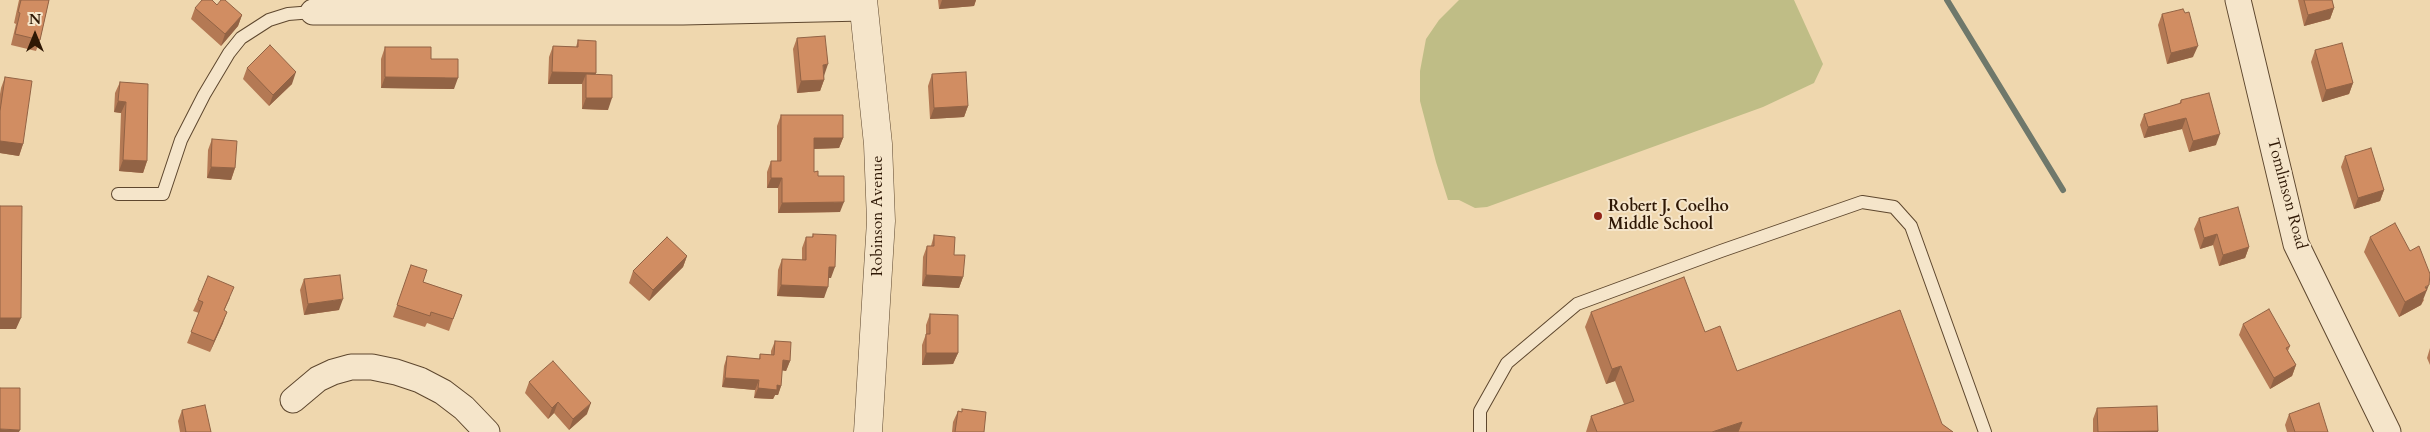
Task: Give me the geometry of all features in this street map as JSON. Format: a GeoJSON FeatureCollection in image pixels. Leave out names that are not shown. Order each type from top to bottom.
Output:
{"type":"FeatureCollection","features":[{"type":"Feature","properties":{"kind":"street","name":"Tomlinson Road"},"geometry":{"type":"LineString","coordinates":[[2238,0],[2296,244],[2388,432]]}},
{"type":"Feature","properties":{"kind":"street"},"geometry":{"type":"LineString","coordinates":[[314,12],[683,12],[863,4]]}},
{"type":"Feature","properties":{"kind":"street","name":"Robinson Avenue"},"geometry":{"type":"LineString","coordinates":[[863,4],[878,144],[881,221],[881,257],[868,432]]}},
{"type":"Feature","properties":{"kind":"street"},"geometry":{"type":"LineString","coordinates":[[294,400],[318,379],[333,372],[351,367],[372,367],[420,380],[443,392],[464,408],[487,432]]}},
{"type":"Feature","properties":{"kind":"lane"},"geometry":{"type":"LineString","coordinates":[[118,194],[162,194],[182,140],[204,95],[229,53],[241,38],[268,20],[288,14],[314,12]]}},
{"type":"Feature","properties":{"kind":"lane"},"geometry":{"type":"LineString","coordinates":[[1480,432],[1480,411],[1507,362],[1577,304],[1720,250],[1862,202],[1894,207],[1911,226],[1985,432]]}},
{"type":"Feature","properties":{"kind":"shaded area"},"geometry":{"type":"Polygon","coordinates":[[[1459,0],[1794,0],[1823,64],[1814,83],[1763,107],[1487,207],[1475,208],[1459,200],[1448,200],[1420,101],[1420,71],[1426,39],[1439,20],[1459,0]]]}},
{"type":"Feature","properties":{"kind":"building"},"geometry":{"type":"Polygon","coordinates":[[[21,0],[49,0],[40,40],[15,34],[21,0]]]}},
{"type":"Feature","properties":{"kind":"building"},"geometry":{"type":"Polygon","coordinates":[[[202,0],[212,0],[217,5],[221,0],[225,0],[242,15],[225,34],[195,8],[202,0]]]}},
{"type":"Feature","properties":{"kind":"building"},"geometry":{"type":"Polygon","coordinates":[[[2304,0],[2332,0],[2334,8],[2308,15],[2304,0]]]}},
{"type":"Feature","properties":{"kind":"building"},"geometry":{"type":"Polygon","coordinates":[[[2183,9],[2185,13],[2189,12],[2198,46],[2171,53],[2162,14],[2183,9]]]}},
{"type":"Feature","properties":{"kind":"building"},"geometry":{"type":"Polygon","coordinates":[[[825,36],[828,64],[823,65],[824,80],[801,81],[797,38],[825,36]]]}},
{"type":"Feature","properties":{"kind":"building"},"geometry":{"type":"Polygon","coordinates":[[[578,40],[596,41],[596,73],[552,72],[553,46],[578,47],[578,40]]]}},
{"type":"Feature","properties":{"kind":"building"},"geometry":{"type":"Polygon","coordinates":[[[2342,43],[2353,83],[2326,90],[2315,50],[2342,43]]]}},
{"type":"Feature","properties":{"kind":"building"},"geometry":{"type":"Polygon","coordinates":[[[270,45],[296,72],[273,95],[247,68],[270,45]]]}},
{"type":"Feature","properties":{"kind":"building"},"geometry":{"type":"Polygon","coordinates":[[[385,47],[431,47],[431,59],[458,59],[458,78],[385,77],[385,47]]]}},
{"type":"Feature","properties":{"kind":"building"},"geometry":{"type":"Polygon","coordinates":[[[966,72],[968,106],[934,108],[932,74],[966,72]]]}},
{"type":"Feature","properties":{"kind":"building"},"geometry":{"type":"Polygon","coordinates":[[[586,74],[612,75],[612,98],[586,98],[586,74]]]}},
{"type":"Feature","properties":{"kind":"building"},"geometry":{"type":"Polygon","coordinates":[[[5,77],[32,81],[23,144],[0,141],[0,111],[5,77]]]}},
{"type":"Feature","properties":{"kind":"building"},"geometry":{"type":"Polygon","coordinates":[[[120,82],[148,84],[147,161],[123,160],[126,102],[118,101],[120,82]]]}},
{"type":"Feature","properties":{"kind":"building"},"geometry":{"type":"Polygon","coordinates":[[[2209,93],[2220,134],[2193,141],[2186,118],[2148,127],[2144,114],[2181,103],[2181,100],[2209,93]]]}},
{"type":"Feature","properties":{"kind":"building"},"geometry":{"type":"Polygon","coordinates":[[[781,115],[843,115],[843,138],[814,138],[814,172],[818,171],[818,176],[844,176],[844,202],[782,203],[782,178],[771,178],[771,161],[781,161],[781,115]]]}},
{"type":"Feature","properties":{"kind":"building"},"geometry":{"type":"Polygon","coordinates":[[[212,139],[237,141],[235,168],[211,167],[212,139]]]}},
{"type":"Feature","properties":{"kind":"building"},"geometry":{"type":"Polygon","coordinates":[[[2371,148],[2384,190],[2358,198],[2345,156],[2371,148]]]}},
{"type":"Feature","properties":{"kind":"building"},"geometry":{"type":"Polygon","coordinates":[[[0,206],[22,206],[21,318],[0,318],[0,206]]]}},
{"type":"Feature","properties":{"kind":"building"},"geometry":{"type":"Polygon","coordinates":[[[2238,207],[2249,247],[2223,255],[2217,234],[2204,238],[2199,218],[2238,207]]]}},
{"type":"Feature","properties":{"kind":"building"},"geometry":{"type":"Polygon","coordinates":[[[2395,223],[2410,251],[2419,246],[2430,274],[2429,285],[2425,287],[2427,290],[2405,302],[2370,237],[2395,223]]]}},
{"type":"Feature","properties":{"kind":"building"},"geometry":{"type":"Polygon","coordinates":[[[813,234],[836,235],[835,267],[829,267],[828,287],[781,285],[782,259],[806,260],[806,237],[813,237],[813,234]]]}},
{"type":"Feature","properties":{"kind":"building"},"geometry":{"type":"Polygon","coordinates":[[[934,235],[955,237],[954,255],[965,255],[963,277],[926,275],[927,246],[934,246],[934,235]]]}},
{"type":"Feature","properties":{"kind":"building"},"geometry":{"type":"Polygon","coordinates":[[[667,237],[687,256],[653,290],[633,271],[667,237]]]}},
{"type":"Feature","properties":{"kind":"building"},"geometry":{"type":"Polygon","coordinates":[[[411,265],[427,270],[423,282],[462,295],[453,319],[431,312],[430,316],[397,305],[411,265]]]}},
{"type":"Feature","properties":{"kind":"building"},"geometry":{"type":"Polygon","coordinates":[[[340,275],[343,299],[308,304],[304,279],[340,275]]]}},
{"type":"Feature","properties":{"kind":"building"},"geometry":{"type":"Polygon","coordinates":[[[208,276],[234,287],[224,310],[227,312],[214,341],[191,332],[203,302],[198,300],[208,276]]]}},
{"type":"Feature","properties":{"kind":"building"},"geometry":{"type":"Polygon","coordinates":[[[1684,277],[1705,332],[1720,326],[1737,371],[1900,310],[1942,424],[1953,432],[1738,432],[1742,422],[1712,432],[1597,432],[1591,416],[1634,401],[1621,366],[1612,369],[1591,312],[1684,277]]]}},
{"type":"Feature","properties":{"kind":"building"},"geometry":{"type":"Polygon","coordinates":[[[2269,309],[2290,346],[2286,348],[2296,365],[2274,378],[2243,324],[2269,309]]]}},
{"type":"Feature","properties":{"kind":"building"},"geometry":{"type":"Polygon","coordinates":[[[930,314],[958,315],[958,353],[926,353],[926,334],[930,334],[930,314]]]}},
{"type":"Feature","properties":{"kind":"building"},"geometry":{"type":"Polygon","coordinates":[[[775,341],[791,342],[790,361],[783,360],[781,386],[777,385],[777,390],[758,388],[759,380],[725,378],[727,356],[760,359],[760,354],[774,355],[775,341]]]}},
{"type":"Feature","properties":{"kind":"building"},"geometry":{"type":"Polygon","coordinates":[[[553,361],[591,403],[573,419],[558,402],[552,408],[529,382],[553,361]]]}},
{"type":"Feature","properties":{"kind":"building"},"geometry":{"type":"Polygon","coordinates":[[[0,388],[20,388],[20,430],[0,429],[0,388]]]}},
{"type":"Feature","properties":{"kind":"building"},"geometry":{"type":"Polygon","coordinates":[[[2319,403],[2328,432],[2295,432],[2289,414],[2319,403]]]}},
{"type":"Feature","properties":{"kind":"building"},"geometry":{"type":"Polygon","coordinates":[[[205,405],[211,432],[186,432],[182,410],[205,405]]]}},
{"type":"Feature","properties":{"kind":"building"},"geometry":{"type":"Polygon","coordinates":[[[2157,406],[2158,431],[2098,432],[2097,408],[2157,406]]]}},
{"type":"Feature","properties":{"kind":"building"},"geometry":{"type":"Polygon","coordinates":[[[962,409],[986,412],[984,432],[955,432],[958,411],[962,412],[962,409]]]}},
{"type":"Feature","properties":{"kind":"waterway"},"geometry":{"type":"LineString","coordinates":[[1947,0],[2063,190]]}},
{"type":"Feature","properties":{"kind":"place","name":"Robert J. Coelho Middle School"},"geometry":{"type":"Point","coordinates":[1598,216]}}]}
